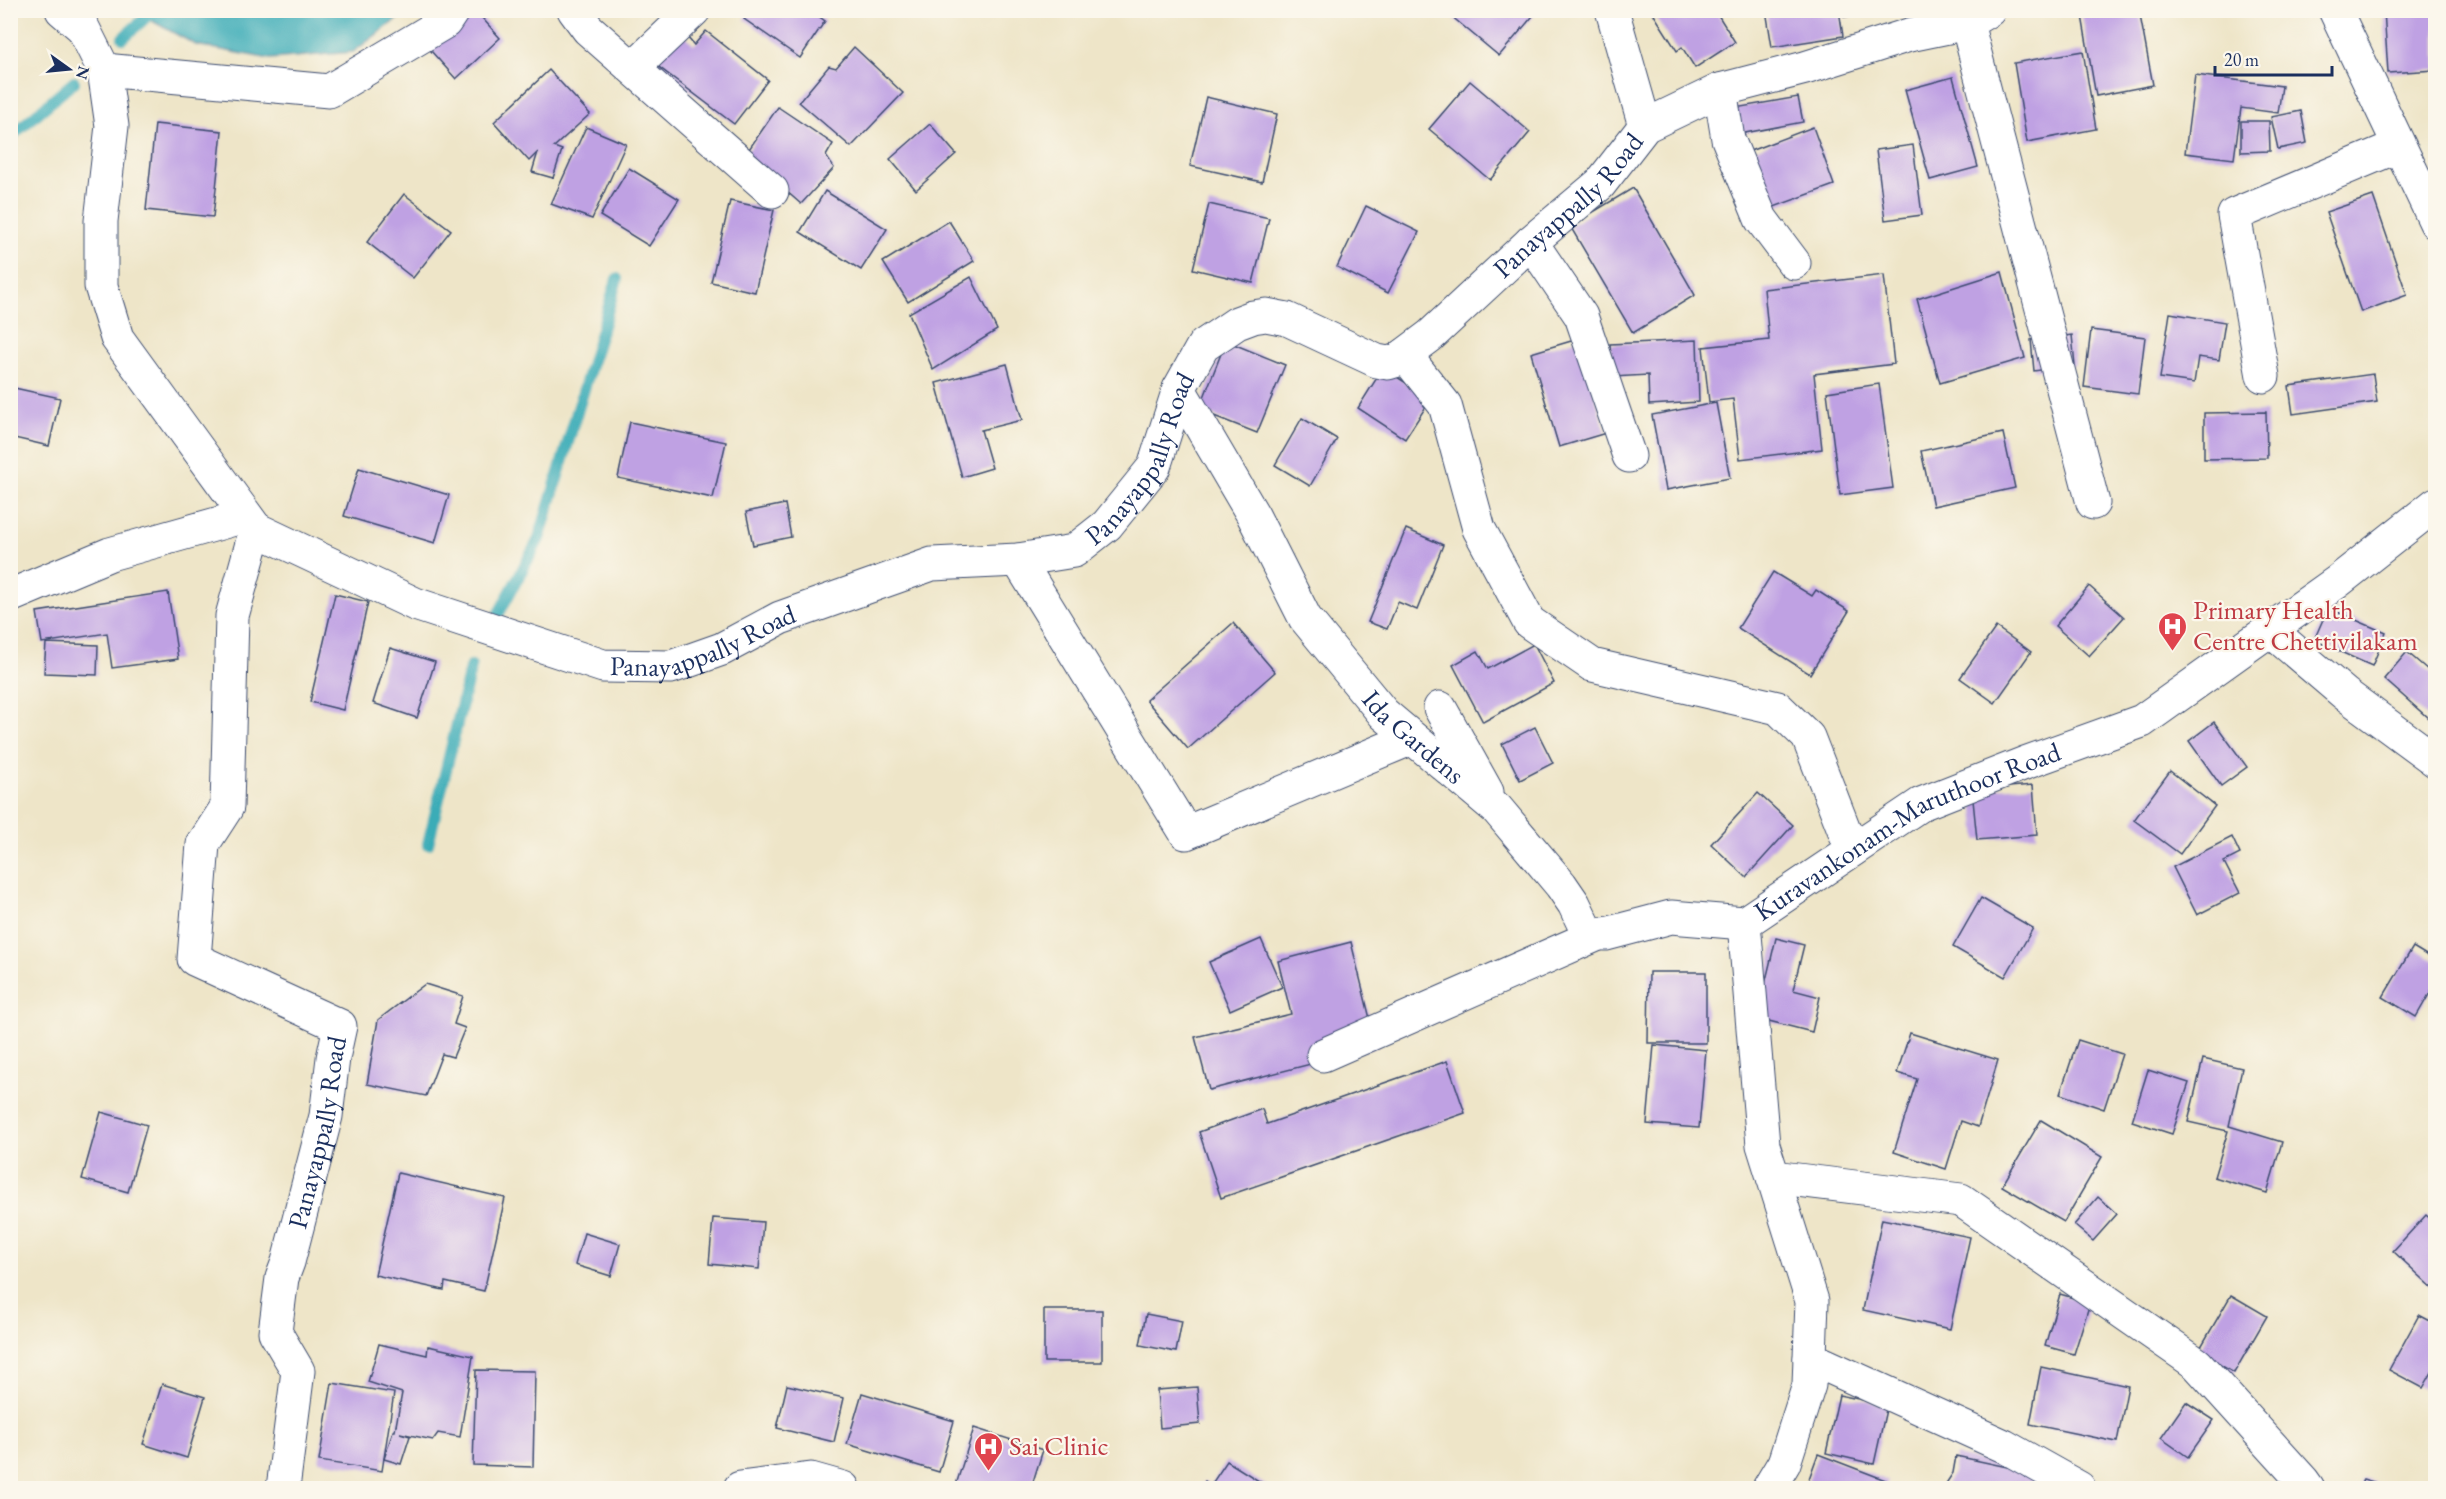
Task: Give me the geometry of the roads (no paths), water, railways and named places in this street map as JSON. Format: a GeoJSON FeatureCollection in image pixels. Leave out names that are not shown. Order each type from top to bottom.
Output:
{"type":"FeatureCollection","features":[{"type":"Feature","properties":{"kind":"street"},"geometry":{"type":"LineString","coordinates":[[10,596],[110,554],[250,523],[117,338],[101,286],[101,221],[112,126],[104,70],[83,28],[62,10]]}},
{"type":"Feature","properties":{"kind":"street"},"geometry":{"type":"LineString","coordinates":[[104,70],[329,91],[445,22],[453,10]]}},
{"type":"Feature","properties":{"kind":"street"},"geometry":{"type":"LineString","coordinates":[[574,10],[588,28],[772,191]]}},
{"type":"Feature","properties":{"kind":"street"},"geometry":{"type":"LineString","coordinates":[[633,68],[694,10]]}},
{"type":"Feature","properties":{"kind":"street"},"geometry":{"type":"LineString","coordinates":[[1612,10],[1645,126]]}},
{"type":"Feature","properties":{"kind":"street"},"geometry":{"type":"LineString","coordinates":[[2336,10],[2436,223]]}},
{"type":"Feature","properties":{"kind":"street"},"geometry":{"type":"LineString","coordinates":[[1978,17],[2093,503]]}},
{"type":"Feature","properties":{"kind":"street","name":"Panayappally Road"},"geometry":{"type":"LineString","coordinates":[[283,1488],[298,1371],[275,1332],[282,1278],[326,1116],[333,1058],[340,1026],[194,959],[203,843],[227,807],[232,616],[250,523],[415,604],[603,666],[671,667],[722,649],[780,618],[932,564],[1018,560],[1074,550],[1107,525],[1155,467],[1179,389],[1203,346],[1237,323],[1266,315],[1287,318],[1377,361],[1388,363],[1398,360],[1430,336],[1531,242],[1600,184],[1645,126],[1720,90],[1978,17]]}},
{"type":"Feature","properties":{"kind":"street"},"geometry":{"type":"LineString","coordinates":[[1720,90],[1728,139],[1761,219],[1794,263]]}},
{"type":"Feature","properties":{"kind":"street"},"geometry":{"type":"LineString","coordinates":[[2263,376],[2234,214],[2398,146]]}},
{"type":"Feature","properties":{"kind":"street"},"geometry":{"type":"LineString","coordinates":[[1531,242],[1581,316],[1629,456]]}},
{"type":"Feature","properties":{"kind":"street"},"geometry":{"type":"LineString","coordinates":[[1405,355],[1445,405],[1479,529],[1529,622],[1592,665],[1778,708],[1808,737],[1852,850]]}},
{"type":"Feature","properties":{"kind":"street","name":"Ida Gardens"},"geometry":{"type":"LineString","coordinates":[[1179,389],[1253,515],[1305,618],[1384,714],[1497,809],[1561,885],[1574,904],[1588,933],[1596,935]]}},
{"type":"Feature","properties":{"kind":"street","name":"Kuravankonam-Maruthoor Road"},"geometry":{"type":"LineString","coordinates":[[1769,1488],[1785,1463],[1809,1385],[1812,1301],[1763,1145],[1744,924],[1921,804],[2025,763],[2142,721],[2337,582],[2436,504]]}},
{"type":"Feature","properties":{"kind":"street"},"geometry":{"type":"LineString","coordinates":[[1018,560],[1186,833],[1412,738]]}},
{"type":"Feature","properties":{"kind":"street"},"geometry":{"type":"LineString","coordinates":[[2270,630],[2345,694],[2436,761]]}},
{"type":"Feature","properties":{"kind":"street"},"geometry":{"type":"LineString","coordinates":[[1440,708],[1497,809]]}},
{"type":"Feature","properties":{"kind":"street"},"geometry":{"type":"LineString","coordinates":[[1323,1055],[1596,935],[1671,917],[1744,924]]}},
{"type":"Feature","properties":{"kind":"street"},"geometry":{"type":"LineString","coordinates":[[1773,1177],[1961,1200],[2197,1365],[2308,1488]]}},
{"type":"Feature","properties":{"kind":"street"},"geometry":{"type":"LineString","coordinates":[[1810,1358],[2004,1446],[2079,1488]]}},
{"type":"Feature","properties":{"kind":"street"},"geometry":{"type":"LineString","coordinates":[[740,1488],[811,1479],[843,1488]]}},
{"type":"Feature","properties":{"kind":"water"},"geometry":{"type":"Polygon","coordinates":[[[408,10],[353,52],[270,59],[196,45],[134,11],[408,10]]]}},
{"type":"Feature","properties":{"kind":"waterway"},"geometry":{"type":"LineString","coordinates":[[123,38],[154,10]]}},
{"type":"Feature","properties":{"kind":"waterway"},"geometry":{"type":"LineString","coordinates":[[10,137],[74,82]]}},
{"type":"Feature","properties":{"kind":"waterway"},"geometry":{"type":"LineString","coordinates":[[499,613],[539,539],[617,279]]}},
{"type":"Feature","properties":{"kind":"waterway"},"geometry":{"type":"LineString","coordinates":[[428,844],[471,666]]}},
{"type":"Feature","properties":{"kind":"place","name":"Primary Health Centre Chettivilakam"},"geometry":{"type":"Point","coordinates":[2172,652]}},
{"type":"Feature","properties":{"kind":"place","name":"Sai Clinic"},"geometry":{"type":"Point","coordinates":[988,1472]}}]}
